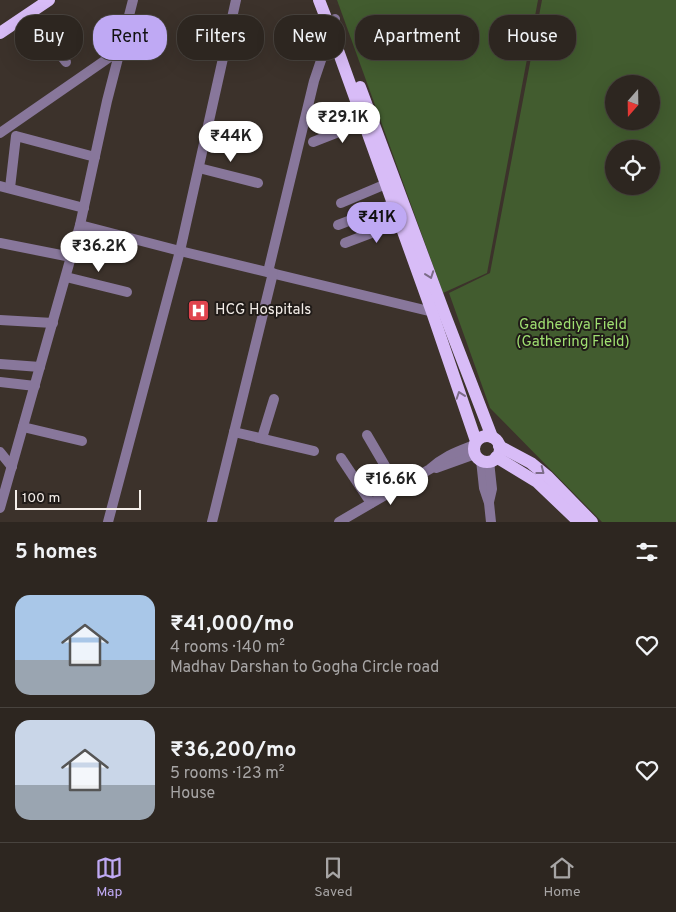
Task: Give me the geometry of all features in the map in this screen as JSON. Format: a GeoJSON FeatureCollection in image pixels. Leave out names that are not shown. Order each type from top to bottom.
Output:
{"type":"FeatureCollection","features":[{"type":"Feature","properties":{"kind":"main road"},"geometry":{"type":"LineString","coordinates":[[0,33],[49,0]]}},
{"type":"Feature","properties":{"kind":"main road"},"geometry":{"type":"LineString","coordinates":[[319,0],[327,15]]}},
{"type":"Feature","properties":{"kind":"main road"},"geometry":{"type":"LineString","coordinates":[[328,0],[331,15]]}},
{"type":"Feature","properties":{"kind":"main road"},"geometry":{"type":"LineString","coordinates":[[345,56],[445,315],[485,450]]}},
{"type":"Feature","properties":{"kind":"main road"},"geometry":{"type":"LineString","coordinates":[[344,60],[393,204],[485,450],[537,482],[580,522]]}},
{"type":"Feature","properties":{"kind":"main road"},"geometry":{"type":"LineString","coordinates":[[485,450],[531,463],[548,477],[592,522]]}},
{"type":"Feature","properties":{"kind":"street"},"geometry":{"type":"LineString","coordinates":[[129,15],[133,0]]}},
{"type":"Feature","properties":{"kind":"street"},"geometry":{"type":"LineString","coordinates":[[108,522],[180,251],[236,0]]}},
{"type":"Feature","properties":{"kind":"street"},"geometry":{"type":"LineString","coordinates":[[29,14],[66,62]]}},
{"type":"Feature","properties":{"kind":"street"},"geometry":{"type":"LineString","coordinates":[[0,133],[106,60]]}},
{"type":"Feature","properties":{"kind":"street"},"geometry":{"type":"LineString","coordinates":[[0,508],[80,225],[118,60]]}},
{"type":"Feature","properties":{"kind":"street"},"geometry":{"type":"LineString","coordinates":[[212,522],[314,81],[321,60]]}},
{"type":"Feature","properties":{"kind":"street"},"geometry":{"type":"LineString","coordinates":[[313,142],[364,122]]}},
{"type":"Feature","properties":{"kind":"street"},"geometry":{"type":"LineString","coordinates":[[84,208],[5,187],[16,136],[95,157]]}},
{"type":"Feature","properties":{"kind":"street"},"geometry":{"type":"LineString","coordinates":[[199,168],[258,183]]}},
{"type":"Feature","properties":{"kind":"street"},"geometry":{"type":"LineString","coordinates":[[341,203],[386,184]]}},
{"type":"Feature","properties":{"kind":"street"},"geometry":{"type":"LineString","coordinates":[[338,225],[393,204]]}},
{"type":"Feature","properties":{"kind":"street"},"geometry":{"type":"LineString","coordinates":[[345,243],[400,222]]}},
{"type":"Feature","properties":{"kind":"street"},"geometry":{"type":"LineString","coordinates":[[80,225],[445,315]]}},
{"type":"Feature","properties":{"kind":"street"},"geometry":{"type":"LineString","coordinates":[[0,243],[71,258]]}},
{"type":"Feature","properties":{"kind":"street"},"geometry":{"type":"LineString","coordinates":[[66,277],[127,292]]}},
{"type":"Feature","properties":{"kind":"street"},"geometry":{"type":"LineString","coordinates":[[0,320],[53,323]]}},
{"type":"Feature","properties":{"kind":"street"},"geometry":{"type":"LineString","coordinates":[[0,364],[40,367]]}},
{"type":"Feature","properties":{"kind":"street"},"geometry":{"type":"LineString","coordinates":[[0,382],[35,386]]}},
{"type":"Feature","properties":{"kind":"street"},"geometry":{"type":"LineString","coordinates":[[262,438],[274,399]]}},
{"type":"Feature","properties":{"kind":"street"},"geometry":{"type":"LineString","coordinates":[[23,427],[82,441]]}},
{"type":"Feature","properties":{"kind":"street"},"geometry":{"type":"LineString","coordinates":[[234,432],[314,451]]}},
{"type":"Feature","properties":{"kind":"street"},"geometry":{"type":"LineString","coordinates":[[367,435],[398,488]]}},
{"type":"Feature","properties":{"kind":"street"},"geometry":{"type":"LineString","coordinates":[[344,521],[430,469],[485,450],[492,489],[489,503],[492,522]]}},
{"type":"Feature","properties":{"kind":"street"},"geometry":{"type":"LineString","coordinates":[[0,452],[12,467]]}},
{"type":"Feature","properties":{"kind":"street"},"geometry":{"type":"LineString","coordinates":[[341,458],[371,503]]}},
{"type":"Feature","properties":{"kind":"green space"},"geometry":{"type":"Polygon","coordinates":[[[337,0],[538,0],[535,15],[489,15],[489,60],[527,60],[487,273],[443,293],[359,60],[479,60],[479,15],[355,15],[355,50],[345,22],[345,15],[342,15],[337,0]]]}},
{"type":"Feature","properties":{"kind":"green space","name":"Gadhediya Field (Gathering Field)"},"geometry":{"type":"Polygon","coordinates":[[[542,0],[676,0],[676,522],[602,522],[490,408],[449,293],[490,273],[531,60],[576,60],[576,15],[539,15],[542,0]]]}},
{"type":"Feature","properties":{"kind":"place","name":"HCG Hospitals"},"geometry":{"type":"Point","coordinates":[199,310]}}]}
